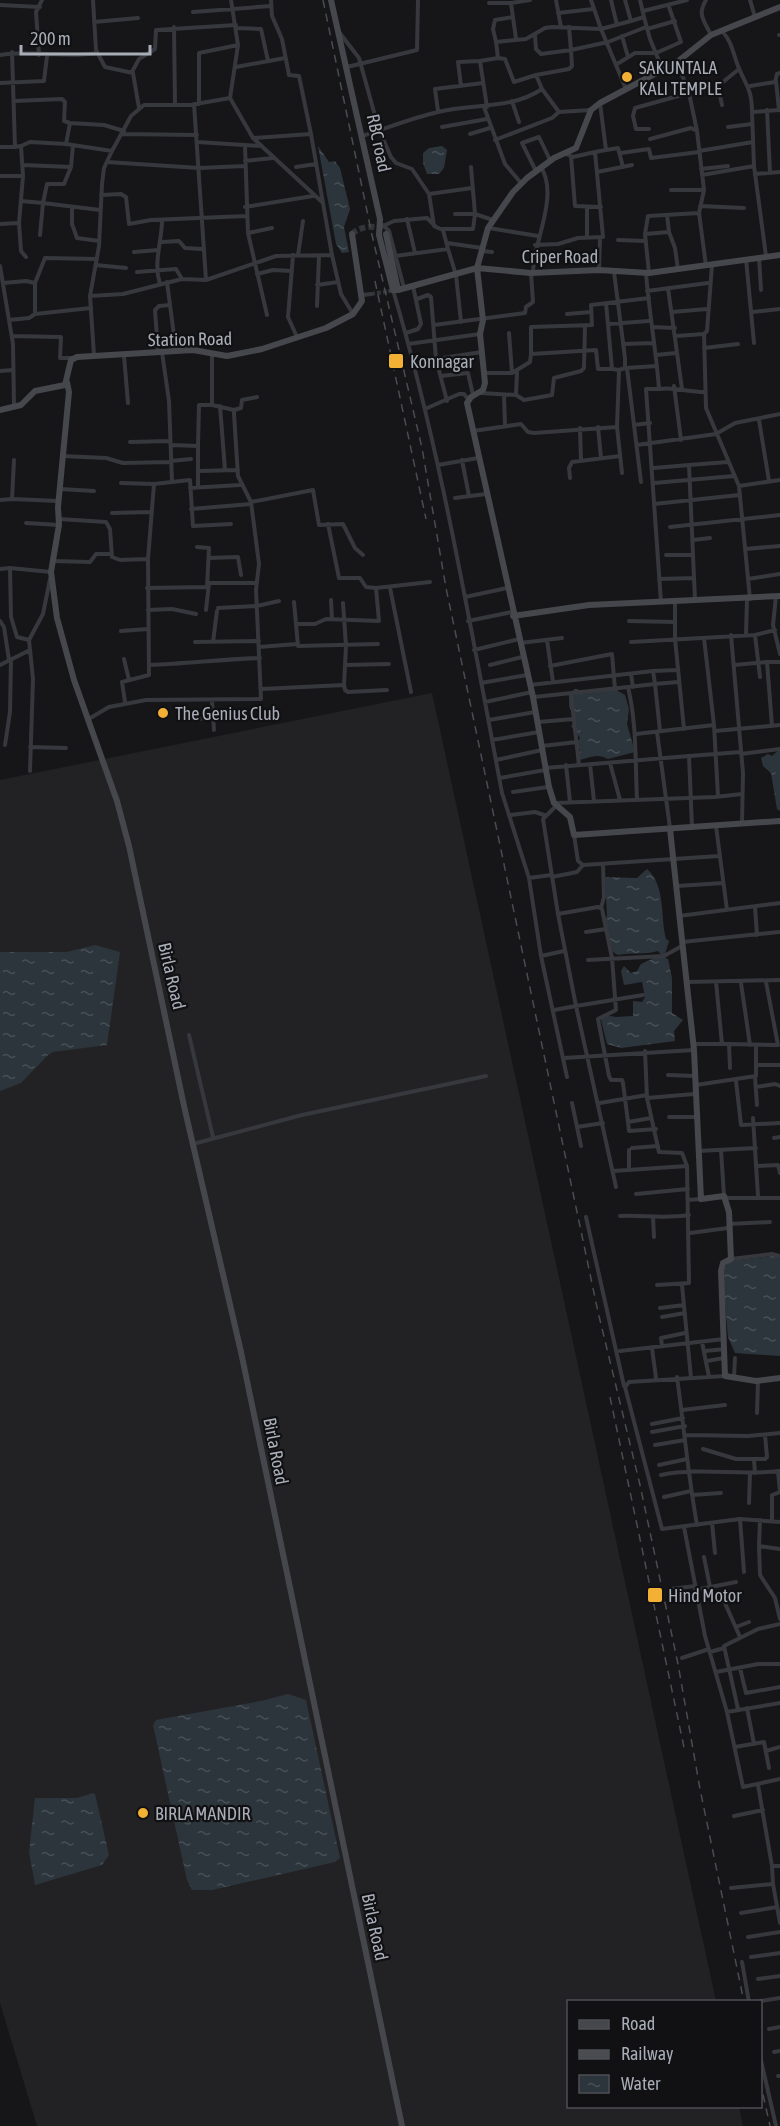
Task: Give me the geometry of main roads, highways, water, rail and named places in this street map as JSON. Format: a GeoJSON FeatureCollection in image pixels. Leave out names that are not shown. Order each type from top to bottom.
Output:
{"type":"FeatureCollection","features":[{"type":"Feature","properties":{"kind":"water"},"geometry":{"type":"Polygon","coordinates":[[[318,146],[329,162],[335,161],[340,168],[350,209],[344,227],[349,252],[342,253],[336,244],[318,146]]]}},
{"type":"Feature","properties":{"kind":"water"},"geometry":{"type":"Polygon","coordinates":[[[442,146],[447,150],[444,168],[439,174],[427,174],[423,163],[423,153],[429,148],[442,146]]]}},
{"type":"Feature","properties":{"kind":"water"},"geometry":{"type":"Polygon","coordinates":[[[613,688],[625,695],[629,709],[627,724],[635,752],[608,759],[596,756],[577,760],[580,750],[576,745],[580,738],[571,726],[576,722],[569,706],[569,694],[575,689],[591,693],[613,688]]]}},
{"type":"Feature","properties":{"kind":"water"},"geometry":{"type":"Polygon","coordinates":[[[780,749],[780,811],[777,809],[771,773],[763,766],[761,758],[768,754],[772,756],[780,749]]]}},
{"type":"Feature","properties":{"kind":"water"},"geometry":{"type":"Polygon","coordinates":[[[647,869],[653,876],[660,893],[664,930],[666,939],[669,941],[664,957],[668,959],[672,978],[672,1013],[683,1020],[674,1031],[675,1041],[621,1048],[607,1044],[601,1020],[604,1015],[633,1016],[633,1001],[642,1002],[645,997],[642,982],[624,985],[621,971],[624,966],[631,973],[637,971],[641,964],[661,955],[658,951],[618,955],[613,952],[607,928],[603,923],[607,916],[605,877],[637,878],[647,869]]]}},
{"type":"Feature","properties":{"kind":"water"},"geometry":{"type":"Polygon","coordinates":[[[95,945],[120,952],[107,1045],[53,1052],[21,1083],[0,1091],[0,952],[67,952],[95,945]]]}},
{"type":"Feature","properties":{"kind":"water"},"geometry":{"type":"Polygon","coordinates":[[[780,1257],[780,1356],[735,1353],[728,1337],[722,1270],[730,1261],[780,1257]]]}},
{"type":"Feature","properties":{"kind":"water"},"geometry":{"type":"Polygon","coordinates":[[[288,1694],[306,1700],[340,1858],[335,1862],[212,1890],[192,1890],[187,1880],[153,1725],[156,1720],[288,1694]]]}},
{"type":"Feature","properties":{"kind":"water"},"geometry":{"type":"Polygon","coordinates":[[[93,1793],[109,1855],[102,1865],[35,1885],[29,1852],[35,1798],[77,1798],[93,1793]]]}},
{"type":"Feature","properties":{"kind":"tunnel"},"geometry":{"type":"LineString","coordinates":[[352,234],[367,227],[382,230]]}},
{"type":"Feature","properties":{"kind":"tunnel"},"geometry":{"type":"LineString","coordinates":[[371,294],[390,291]]}},
{"type":"Feature","properties":{"kind":"railway"},"geometry":{"type":"LineString","coordinates":[[323,0],[372,235],[422,448],[446,588],[598,1312],[640,1485],[678,1664],[700,1789],[744,2000]]}},
{"type":"Feature","properties":{"kind":"railway"},"geometry":{"type":"LineString","coordinates":[[375,281],[426,519]]}},
{"type":"Feature","properties":{"kind":"railway"},"geometry":{"type":"LineString","coordinates":[[610,1397],[685,1752]]}},
{"type":"Feature","properties":{"kind":"railway"},"geometry":{"type":"LineString","coordinates":[[762,2090],[770,2126]]}},
{"type":"Feature","properties":{"kind":"place","name":"SAKUNTALA KALI TEMPLE"},"geometry":{"type":"Point","coordinates":[627,77]}},
{"type":"Feature","properties":{"kind":"place","name":"Konnagar"},"geometry":{"type":"Point","coordinates":[396,361]}},
{"type":"Feature","properties":{"kind":"place","name":"The Genius Club"},"geometry":{"type":"Point","coordinates":[163,713]}},
{"type":"Feature","properties":{"kind":"place","name":"Hind Motor"},"geometry":{"type":"Point","coordinates":[655,1595]}},
{"type":"Feature","properties":{"kind":"place","name":"BIRLA MANDIR"},"geometry":{"type":"Point","coordinates":[143,1813]}}]}
